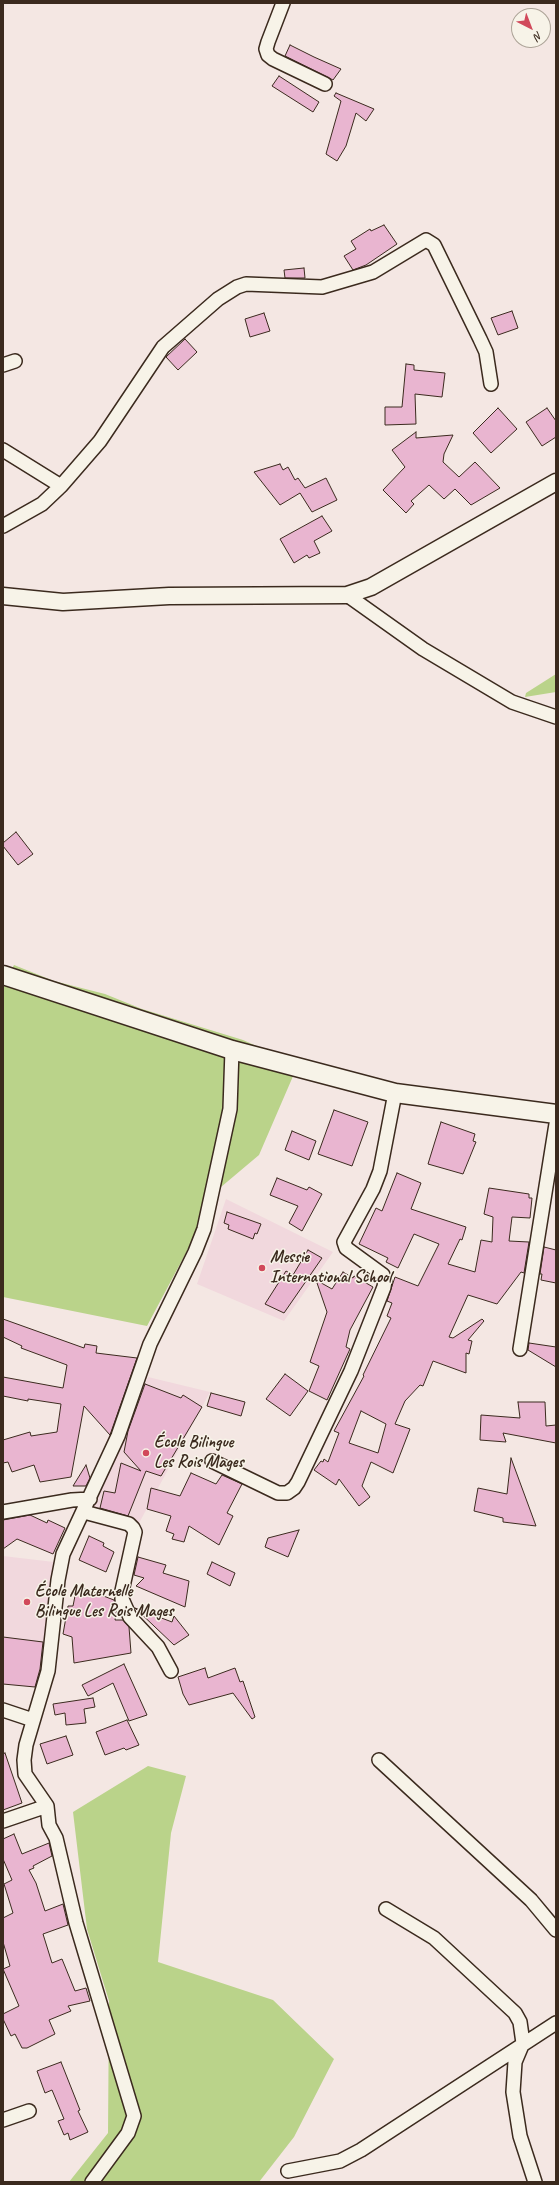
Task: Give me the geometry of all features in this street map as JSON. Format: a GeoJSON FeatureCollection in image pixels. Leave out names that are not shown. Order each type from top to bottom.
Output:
{"type":"FeatureCollection","features":[{"type":"Feature","properties":{"kind":"main road"},"geometry":{"type":"LineString","coordinates":[[3,975],[232,1050],[395,1093],[556,1114]]}},
{"type":"Feature","properties":{"kind":"street"},"geometry":{"type":"LineString","coordinates":[[283,3],[268,42],[266,49],[268,55],[273,59],[325,84]]}},
{"type":"Feature","properties":{"kind":"street"},"geometry":{"type":"LineString","coordinates":[[3,526],[42,504],[62,486],[100,441],[163,347],[228,291],[246,284],[322,287],[373,272],[426,240],[434,245],[486,352],[491,384]]}},
{"type":"Feature","properties":{"kind":"street"},"geometry":{"type":"LineString","coordinates":[[3,450],[62,486]]}},
{"type":"Feature","properties":{"kind":"street"},"geometry":{"type":"LineString","coordinates":[[3,596],[63,602],[169,596],[347,595],[371,587],[556,482]]}},
{"type":"Feature","properties":{"kind":"street"},"geometry":{"type":"LineString","coordinates":[[347,595],[423,649],[512,702],[556,717]]}},
{"type":"Feature","properties":{"kind":"street"},"geometry":{"type":"LineString","coordinates":[[92,2182],[128,2133],[134,2116],[76,1923],[56,1838],[50,1825],[46,1806],[25,1774],[24,1760],[33,1720],[48,1671],[60,1567],[63,1554],[84,1512],[118,1436],[150,1344],[195,1252],[204,1229],[230,1109],[232,1050]]}},
{"type":"Feature","properties":{"kind":"street"},"geometry":{"type":"LineString","coordinates":[[212,1461],[278,1493],[287,1493],[294,1488],[298,1482],[352,1371],[384,1287],[385,1282],[383,1275],[346,1248],[344,1242],[373,1189],[380,1171],[395,1093]]}},
{"type":"Feature","properties":{"kind":"street"},"geometry":{"type":"LineString","coordinates":[[520,1349],[556,1124]]}},
{"type":"Feature","properties":{"kind":"street"},"geometry":{"type":"LineString","coordinates":[[3,1512],[72,1500],[90,1499]]}},
{"type":"Feature","properties":{"kind":"street"},"geometry":{"type":"LineString","coordinates":[[84,1512],[129,1524],[133,1528],[135,1532],[122,1591],[122,1599],[130,1617],[158,1646],[171,1671]]}},
{"type":"Feature","properties":{"kind":"street"},"geometry":{"type":"LineString","coordinates":[[3,1710],[33,1720]]}},
{"type":"Feature","properties":{"kind":"street"},"geometry":{"type":"LineString","coordinates":[[379,1760],[531,1900],[556,1930]]}},
{"type":"Feature","properties":{"kind":"street"},"geometry":{"type":"LineString","coordinates":[[3,1821],[46,1806]]}},
{"type":"Feature","properties":{"kind":"street"},"geometry":{"type":"LineString","coordinates":[[386,1909],[434,1938],[511,2007],[520,2022],[523,2043],[515,2062],[513,2092],[520,2136],[535,2182]]}},
{"type":"Feature","properties":{"kind":"street"},"geometry":{"type":"LineString","coordinates":[[288,2171],[340,2161],[361,2150],[523,2043],[545,2032],[556,2023]]}},
{"type":"Feature","properties":{"kind":"street"},"geometry":{"type":"LineString","coordinates":[[3,2120],[29,2111]]}},
{"type":"Feature","properties":{"kind":"shaded area","name":"Messie International School"},"geometry":{"type":"Polygon","coordinates":[[[226,1199],[333,1252],[284,1321],[197,1284],[226,1199]]]}},
{"type":"Feature","properties":{"kind":"shaded area","name":"École Bilingue Les Rois Mages"},"geometry":{"type":"Polygon","coordinates":[[[148,1377],[210,1392],[138,1525],[89,1514],[148,1377]]]}},
{"type":"Feature","properties":{"kind":"shaded area","name":"École Maternelle Bilingue Les Rois Mages"},"geometry":{"type":"Polygon","coordinates":[[[3,1556],[54,1562],[47,1665],[3,1661],[3,1556]]]}},
{"type":"Feature","properties":{"kind":"green space"},"geometry":{"type":"Polygon","coordinates":[[[556,674],[556,692],[525,697],[526,693],[556,674]]]}},
{"type":"Feature","properties":{"kind":"green space"},"geometry":{"type":"Polygon","coordinates":[[[14,965],[54,981],[105,994],[142,1009],[243,1040],[270,1052],[300,1060],[259,1155],[221,1187],[147,1326],[3,1297],[3,980],[5,981],[14,965]]]}},
{"type":"Feature","properties":{"kind":"green space"},"geometry":{"type":"Polygon","coordinates":[[[148,1766],[186,1776],[171,1833],[158,1962],[273,2000],[334,2059],[294,2137],[259,2182],[69,2182],[108,2133],[109,2001],[87,1929],[73,1812],[148,1766]]]}},
{"type":"Feature","properties":{"kind":"building"},"geometry":{"type":"Polygon","coordinates":[[[290,45],[341,69],[333,80],[285,56],[290,45]]]}},
{"type":"Feature","properties":{"kind":"building"},"geometry":{"type":"Polygon","coordinates":[[[279,76],[319,102],[313,112],[272,86],[279,76]]]}},
{"type":"Feature","properties":{"kind":"building"},"geometry":{"type":"Polygon","coordinates":[[[336,93],[374,109],[366,121],[356,113],[346,146],[337,161],[326,154],[341,101],[334,96],[336,93]]]}},
{"type":"Feature","properties":{"kind":"building"},"geometry":{"type":"Polygon","coordinates":[[[384,225],[397,244],[366,265],[353,270],[344,256],[356,249],[351,241],[370,229],[371,231],[384,225]]]}},
{"type":"Feature","properties":{"kind":"building"},"geometry":{"type":"Polygon","coordinates":[[[304,268],[305,278],[285,278],[284,270],[304,268]]]}},
{"type":"Feature","properties":{"kind":"building"},"geometry":{"type":"Polygon","coordinates":[[[512,311],[518,328],[498,335],[491,318],[512,311]]]}},
{"type":"Feature","properties":{"kind":"building"},"geometry":{"type":"Polygon","coordinates":[[[264,313],[270,331],[250,337],[245,319],[264,313]]]}},
{"type":"Feature","properties":{"kind":"building"},"geometry":{"type":"Polygon","coordinates":[[[185,339],[197,352],[178,370],[166,357],[185,339]]]}},
{"type":"Feature","properties":{"kind":"building"},"geometry":{"type":"Polygon","coordinates":[[[406,364],[414,365],[414,370],[445,373],[442,397],[415,394],[416,424],[385,425],[385,407],[402,407],[406,364]]]}},
{"type":"Feature","properties":{"kind":"building"},"geometry":{"type":"Polygon","coordinates":[[[498,408],[517,429],[491,453],[473,433],[498,408]]]}},
{"type":"Feature","properties":{"kind":"building"},"geometry":{"type":"Polygon","coordinates":[[[547,408],[556,421],[556,437],[542,446],[526,422],[547,408]]]}},
{"type":"Feature","properties":{"kind":"building"},"geometry":{"type":"Polygon","coordinates":[[[416,432],[416,438],[453,435],[444,454],[443,462],[459,477],[475,462],[500,488],[471,505],[455,489],[444,499],[429,485],[411,501],[414,504],[406,513],[383,490],[405,467],[392,450],[416,432]]]}},
{"type":"Feature","properties":{"kind":"building"},"geometry":{"type":"Polygon","coordinates":[[[280,464],[283,470],[288,467],[295,480],[298,478],[305,488],[326,478],[337,500],[312,512],[300,493],[280,505],[254,472],[280,464]]]}},
{"type":"Feature","properties":{"kind":"building"},"geometry":{"type":"Polygon","coordinates":[[[322,516],[332,531],[314,541],[320,553],[309,558],[307,555],[294,563],[280,539],[322,516]]]}},
{"type":"Feature","properties":{"kind":"building"},"geometry":{"type":"Polygon","coordinates":[[[16,832],[33,854],[18,865],[3,846],[3,843],[16,832]]]}},
{"type":"Feature","properties":{"kind":"building"},"geometry":{"type":"Polygon","coordinates":[[[334,1110],[368,1122],[352,1166],[318,1154],[334,1110]]]}},
{"type":"Feature","properties":{"kind":"building"},"geometry":{"type":"Polygon","coordinates":[[[441,1122],[475,1134],[473,1141],[476,1142],[463,1174],[428,1164],[441,1122]]]}},
{"type":"Feature","properties":{"kind":"building"},"geometry":{"type":"Polygon","coordinates":[[[292,1131],[316,1141],[309,1160],[285,1150],[292,1131]]]}},
{"type":"Feature","properties":{"kind":"building"},"geometry":{"type":"Polygon","coordinates":[[[397,1173],[421,1183],[411,1209],[466,1227],[462,1240],[460,1239],[448,1264],[475,1272],[481,1240],[492,1242],[493,1217],[484,1214],[489,1188],[529,1194],[529,1198],[532,1198],[530,1218],[512,1217],[509,1241],[529,1242],[524,1273],[521,1272],[497,1304],[468,1295],[449,1337],[453,1338],[482,1319],[484,1321],[468,1340],[472,1341],[469,1354],[466,1353],[466,1373],[433,1361],[423,1386],[420,1385],[405,1401],[395,1424],[410,1429],[393,1473],[371,1462],[362,1486],[370,1497],[359,1506],[339,1479],[336,1485],[314,1470],[321,1461],[323,1462],[324,1459],[328,1462],[339,1433],[334,1431],[364,1376],[363,1375],[391,1318],[387,1316],[392,1303],[387,1301],[395,1277],[418,1286],[439,1244],[414,1234],[398,1268],[386,1262],[388,1258],[359,1244],[376,1208],[382,1211],[397,1173]],[[361,1411],[349,1443],[378,1453],[386,1424],[361,1411]]]}},
{"type":"Feature","properties":{"kind":"building"},"geometry":{"type":"Polygon","coordinates":[[[277,1178],[307,1190],[309,1187],[322,1194],[302,1231],[289,1223],[298,1206],[270,1195],[277,1178]]]}},
{"type":"Feature","properties":{"kind":"building"},"geometry":{"type":"Polygon","coordinates":[[[227,1212],[261,1224],[253,1239],[228,1229],[229,1225],[224,1223],[227,1212]]]}},
{"type":"Feature","properties":{"kind":"building"},"geometry":{"type":"Polygon","coordinates":[[[544,1247],[556,1250],[556,1283],[541,1280],[542,1274],[540,1274],[544,1247]]]}},
{"type":"Feature","properties":{"kind":"building"},"geometry":{"type":"Polygon","coordinates":[[[308,1250],[322,1258],[284,1313],[265,1304],[286,1271],[293,1275],[308,1250]]]}},
{"type":"Feature","properties":{"kind":"building"},"geometry":{"type":"Polygon","coordinates":[[[343,1272],[353,1278],[354,1276],[373,1287],[350,1330],[346,1347],[350,1349],[327,1400],[309,1391],[319,1366],[310,1362],[327,1312],[316,1280],[332,1289],[343,1272]]]}},
{"type":"Feature","properties":{"kind":"building"},"geometry":{"type":"Polygon","coordinates":[[[3,1319],[84,1348],[85,1344],[97,1346],[96,1353],[137,1358],[110,1435],[84,1406],[71,1477],[40,1482],[34,1465],[12,1472],[8,1462],[3,1463],[3,1440],[30,1432],[31,1436],[57,1432],[61,1404],[28,1399],[28,1401],[3,1396],[3,1377],[63,1388],[67,1365],[21,1348],[22,1346],[3,1337],[3,1319]]]}},
{"type":"Feature","properties":{"kind":"building"},"geometry":{"type":"Polygon","coordinates":[[[529,1343],[556,1347],[556,1367],[528,1350],[529,1343]]]}},
{"type":"Feature","properties":{"kind":"building"},"geometry":{"type":"Polygon","coordinates":[[[285,1374],[308,1391],[290,1416],[266,1399],[285,1374]]]}},
{"type":"Feature","properties":{"kind":"building","name":"École Bilingue Les Rois Mages"},"geometry":{"type":"Polygon","coordinates":[[[145,1384],[181,1398],[183,1395],[202,1407],[161,1476],[146,1471],[128,1516],[100,1508],[104,1491],[115,1493],[121,1463],[141,1471],[124,1452],[128,1431],[145,1384]]]}},
{"type":"Feature","properties":{"kind":"building"},"geometry":{"type":"Polygon","coordinates":[[[211,1393],[245,1402],[241,1416],[207,1406],[211,1393]]]}},
{"type":"Feature","properties":{"kind":"building"},"geometry":{"type":"Polygon","coordinates":[[[518,1402],[545,1402],[546,1426],[556,1425],[556,1443],[503,1433],[506,1442],[480,1440],[481,1415],[520,1418],[518,1402]]]}},
{"type":"Feature","properties":{"kind":"building"},"geometry":{"type":"Polygon","coordinates":[[[511,1458],[536,1526],[503,1522],[503,1518],[474,1511],[478,1488],[507,1494],[511,1458]]]}},
{"type":"Feature","properties":{"kind":"building"},"geometry":{"type":"Polygon","coordinates":[[[86,1465],[90,1478],[86,1486],[73,1486],[86,1465]]]}},
{"type":"Feature","properties":{"kind":"building"},"geometry":{"type":"Polygon","coordinates":[[[191,1473],[216,1484],[222,1475],[242,1484],[227,1513],[233,1516],[219,1545],[189,1526],[184,1542],[172,1539],[174,1534],[166,1531],[171,1516],[147,1509],[151,1488],[180,1496],[191,1473]]]}},
{"type":"Feature","properties":{"kind":"building"},"geometry":{"type":"Polygon","coordinates":[[[30,1515],[47,1523],[48,1520],[65,1528],[53,1554],[17,1539],[3,1549],[3,1520],[30,1515]]]}},
{"type":"Feature","properties":{"kind":"building"},"geometry":{"type":"Polygon","coordinates":[[[299,1530],[288,1557],[265,1547],[268,1538],[299,1530]]]}},
{"type":"Feature","properties":{"kind":"building"},"geometry":{"type":"Polygon","coordinates":[[[89,1536],[104,1543],[103,1546],[114,1552],[106,1572],[79,1560],[89,1536]]]}},
{"type":"Feature","properties":{"kind":"building"},"geometry":{"type":"Polygon","coordinates":[[[138,1557],[166,1565],[163,1573],[189,1581],[185,1607],[136,1586],[144,1578],[134,1575],[138,1557]]]}},
{"type":"Feature","properties":{"kind":"building"},"geometry":{"type":"Polygon","coordinates":[[[212,1562],[235,1573],[230,1586],[207,1574],[212,1562]]]}},
{"type":"Feature","properties":{"kind":"building"},"geometry":{"type":"Polygon","coordinates":[[[77,1586],[114,1600],[117,1608],[115,1620],[123,1620],[129,1627],[131,1653],[74,1663],[72,1637],[63,1634],[68,1606],[73,1606],[77,1586]]]}},
{"type":"Feature","properties":{"kind":"building"},"geometry":{"type":"Polygon","coordinates":[[[135,1608],[172,1622],[174,1616],[189,1635],[174,1645],[135,1608]]]}},
{"type":"Feature","properties":{"kind":"building"},"geometry":{"type":"Polygon","coordinates":[[[3,1637],[43,1642],[40,1669],[35,1687],[3,1684],[3,1637]]]}},
{"type":"Feature","properties":{"kind":"building"},"geometry":{"type":"Polygon","coordinates":[[[124,1664],[147,1715],[129,1721],[113,1683],[88,1696],[82,1685],[124,1664]]]}},
{"type":"Feature","properties":{"kind":"building"},"geometry":{"type":"Polygon","coordinates":[[[205,1668],[208,1678],[235,1668],[240,1682],[243,1681],[255,1717],[252,1719],[233,1693],[189,1705],[183,1694],[178,1677],[205,1668]]]}},
{"type":"Feature","properties":{"kind":"building"},"geometry":{"type":"Polygon","coordinates":[[[93,1698],[95,1707],[84,1709],[86,1723],[66,1725],[65,1713],[55,1715],[53,1704],[93,1698]]]}},
{"type":"Feature","properties":{"kind":"building"},"geometry":{"type":"Polygon","coordinates":[[[127,1720],[139,1745],[126,1750],[124,1748],[105,1755],[96,1732],[127,1720]]]}},
{"type":"Feature","properties":{"kind":"building"},"geometry":{"type":"Polygon","coordinates":[[[66,1736],[73,1755],[47,1764],[40,1744],[66,1736]]]}},
{"type":"Feature","properties":{"kind":"building"},"geometry":{"type":"Polygon","coordinates":[[[5,1753],[22,1803],[3,1810],[3,1754],[5,1753]]]}},
{"type":"Feature","properties":{"kind":"building"},"geometry":{"type":"Polygon","coordinates":[[[14,1834],[22,1854],[49,1843],[52,1856],[33,1866],[34,1868],[29,1870],[36,1883],[45,1911],[63,1904],[68,1925],[43,1934],[52,1963],[62,1959],[75,1991],[86,1988],[90,2001],[68,2006],[71,2011],[49,2020],[55,2034],[27,2048],[22,2048],[15,2034],[11,2036],[3,2019],[3,2014],[19,2006],[3,1969],[10,1966],[3,1942],[3,1918],[13,1913],[4,1884],[12,1880],[3,1859],[3,1839],[14,1834]]]}},
{"type":"Feature","properties":{"kind":"building"},"geometry":{"type":"Polygon","coordinates":[[[61,2062],[80,2110],[78,2111],[88,2132],[70,2140],[68,2133],[64,2135],[58,2121],[64,2119],[52,2090],[45,2093],[37,2071],[61,2062]]]}},
{"type":"Feature","properties":{"kind":"place","name":"Messie International School"},"geometry":{"type":"Point","coordinates":[262,1268]}},
{"type":"Feature","properties":{"kind":"place","name":"École Bilingue Les Rois Mages"},"geometry":{"type":"Point","coordinates":[146,1453]}},
{"type":"Feature","properties":{"kind":"place","name":"École Maternelle Bilingue Les Rois Mages"},"geometry":{"type":"Point","coordinates":[27,1602]}}]}
